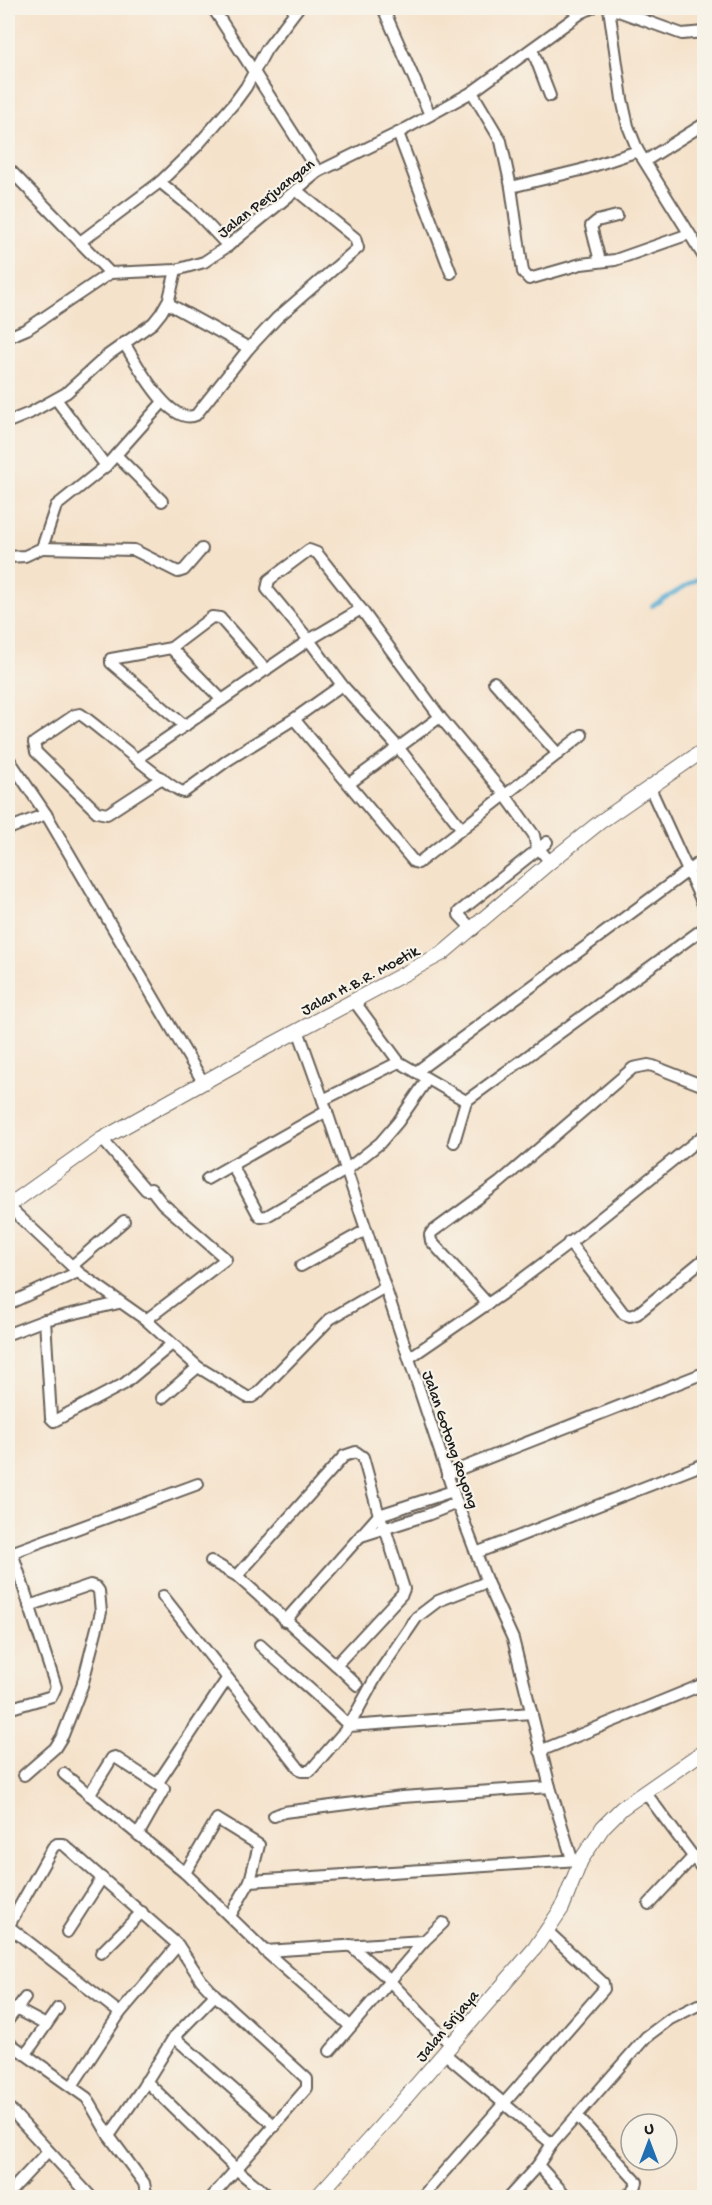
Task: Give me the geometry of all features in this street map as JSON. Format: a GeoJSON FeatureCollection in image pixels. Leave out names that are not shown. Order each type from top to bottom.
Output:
{"type":"FeatureCollection","features":[{"type":"Feature","properties":{"kind":"street"},"geometry":{"type":"LineString","coordinates":[[213,8],[318,172]]}},
{"type":"Feature","properties":{"kind":"street"},"geometry":{"type":"LineString","coordinates":[[80,242],[160,183],[218,123],[246,87],[266,50],[298,8]]}},
{"type":"Feature","properties":{"kind":"street"},"geometry":{"type":"LineString","coordinates":[[383,8],[430,115]]}},
{"type":"Feature","properties":{"kind":"street","name":"Jalan Perjuangan"},"geometry":{"type":"LineString","coordinates":[[110,273],[176,270],[199,265],[228,246],[318,172],[398,133],[472,92],[581,13],[592,8]]}},
{"type":"Feature","properties":{"kind":"street"},"geometry":{"type":"LineString","coordinates":[[705,32],[682,34],[610,8],[625,113],[639,151],[705,257]]}},
{"type":"Feature","properties":{"kind":"street"},"geometry":{"type":"LineString","coordinates":[[532,49],[550,96]]}},
{"type":"Feature","properties":{"kind":"street"},"geometry":{"type":"LineString","coordinates":[[472,92],[501,141],[511,187],[523,272],[526,278],[533,279],[581,264],[615,260],[689,234]]}},
{"type":"Feature","properties":{"kind":"street"},"geometry":{"type":"LineString","coordinates":[[645,161],[705,124]]}},
{"type":"Feature","properties":{"kind":"street"},"geometry":{"type":"LineString","coordinates":[[398,133],[451,273]]}},
{"type":"Feature","properties":{"kind":"street"},"geometry":{"type":"LineString","coordinates":[[511,187],[581,170],[639,151]]}},
{"type":"Feature","properties":{"kind":"street"},"geometry":{"type":"LineString","coordinates":[[8,168],[110,273],[27,329],[8,337]]}},
{"type":"Feature","properties":{"kind":"street"},"geometry":{"type":"LineString","coordinates":[[160,183],[193,209],[228,246]]}},
{"type":"Feature","properties":{"kind":"street"},"geometry":{"type":"LineString","coordinates":[[124,343],[163,402],[180,417],[196,415],[249,348],[289,306],[331,274],[358,248],[355,238],[296,190]]}},
{"type":"Feature","properties":{"kind":"street"},"geometry":{"type":"LineString","coordinates":[[600,261],[591,226],[597,221],[617,216]]}},
{"type":"Feature","properties":{"kind":"street"},"geometry":{"type":"LineString","coordinates":[[8,422],[56,399],[153,322],[161,314],[166,303],[176,270]]}},
{"type":"Feature","properties":{"kind":"street"},"geometry":{"type":"LineString","coordinates":[[166,303],[249,348]]}},
{"type":"Feature","properties":{"kind":"street"},"geometry":{"type":"LineString","coordinates":[[56,399],[106,466]]}},
{"type":"Feature","properties":{"kind":"street"},"geometry":{"type":"LineString","coordinates":[[42,548],[56,506],[106,466],[163,402]]}},
{"type":"Feature","properties":{"kind":"street"},"geometry":{"type":"LineString","coordinates":[[116,454],[162,501]]}},
{"type":"Feature","properties":{"kind":"street"},"geometry":{"type":"LineString","coordinates":[[8,557],[25,556],[42,548],[134,550],[178,572],[187,567],[202,549]]}},
{"type":"Feature","properties":{"kind":"street"},"geometry":{"type":"LineString","coordinates":[[462,830],[398,747],[342,686],[309,640],[268,592],[266,586],[269,580],[309,550],[317,553],[440,717],[505,795],[554,859]]}},
{"type":"Feature","properties":{"kind":"street"},"geometry":{"type":"LineString","coordinates":[[138,758],[309,640],[361,609]]}},
{"type":"Feature","properties":{"kind":"street"},"geometry":{"type":"LineString","coordinates":[[185,726],[111,662],[112,658],[171,648],[212,617],[218,617],[266,670]]}},
{"type":"Feature","properties":{"kind":"street"},"geometry":{"type":"LineString","coordinates":[[171,648],[222,700]]}},
{"type":"Feature","properties":{"kind":"street"},"geometry":{"type":"LineString","coordinates":[[494,682],[558,754]]}},
{"type":"Feature","properties":{"kind":"street"},"geometry":{"type":"LineString","coordinates":[[162,778],[107,814],[103,814],[97,812],[36,752],[34,747],[36,740],[80,714],[138,758],[178,791],[185,791],[228,760],[342,686]]}},
{"type":"Feature","properties":{"kind":"street"},"geometry":{"type":"LineString","coordinates":[[350,783],[440,717]]}},
{"type":"Feature","properties":{"kind":"street"},"geometry":{"type":"LineString","coordinates":[[294,719],[416,863],[420,863],[582,735]]}},
{"type":"Feature","properties":{"kind":"street","name":"Jalan H.B.R. Moetik"},"geometry":{"type":"LineString","coordinates":[[8,1206],[102,1139],[298,1030],[428,963],[473,930],[600,822],[705,750]]}},
{"type":"Feature","properties":{"kind":"street"},"geometry":{"type":"LineString","coordinates":[[8,758],[11,769],[46,814],[202,1082]]}},
{"type":"Feature","properties":{"kind":"street"},"geometry":{"type":"LineString","coordinates":[[650,788],[705,906]]}},
{"type":"Feature","properties":{"kind":"street"},"geometry":{"type":"LineString","coordinates":[[8,829],[46,814]]}},
{"type":"Feature","properties":{"kind":"street"},"geometry":{"type":"LineString","coordinates":[[473,930],[459,915],[459,912],[543,846]]}},
{"type":"Feature","properties":{"kind":"street"},"geometry":{"type":"LineString","coordinates":[[416,1072],[705,859]]}},
{"type":"Feature","properties":{"kind":"street"},"geometry":{"type":"LineString","coordinates":[[454,1142],[466,1101],[705,928]]}},
{"type":"Feature","properties":{"kind":"street"},"geometry":{"type":"LineString","coordinates":[[354,1001],[399,1062],[466,1101]]}},
{"type":"Feature","properties":{"kind":"street","name":"Jalan Gotong Royong"},"geometry":{"type":"LineString","coordinates":[[298,1030],[457,1503],[513,1640],[550,1787],[576,1859]]}},
{"type":"Feature","properties":{"kind":"street"},"geometry":{"type":"LineString","coordinates":[[207,1179],[399,1062]]}},
{"type":"Feature","properties":{"kind":"street"},"geometry":{"type":"LineString","coordinates":[[488,1304],[431,1241],[432,1232],[499,1183],[633,1068],[653,1066],[705,1086]]}},
{"type":"Feature","properties":{"kind":"street"},"geometry":{"type":"LineString","coordinates":[[232,1165],[258,1214],[261,1217],[267,1216],[346,1170],[389,1134],[427,1080]]}},
{"type":"Feature","properties":{"kind":"street"},"geometry":{"type":"LineString","coordinates":[[409,1358],[488,1304],[705,1135]]}},
{"type":"Feature","properties":{"kind":"street"},"geometry":{"type":"LineString","coordinates":[[102,1139],[146,1190],[151,1189],[162,1203],[226,1259],[146,1320]]}},
{"type":"Feature","properties":{"kind":"street"},"geometry":{"type":"LineString","coordinates":[[8,1206],[75,1269],[119,1303],[146,1320],[198,1367],[247,1397],[252,1397],[330,1319],[385,1287]]}},
{"type":"Feature","properties":{"kind":"street"},"geometry":{"type":"LineString","coordinates":[[8,1304],[75,1269],[124,1221]]}},
{"type":"Feature","properties":{"kind":"street"},"geometry":{"type":"LineString","coordinates":[[301,1266],[366,1230]]}},
{"type":"Feature","properties":{"kind":"street"},"geometry":{"type":"LineString","coordinates":[[569,1242],[624,1314],[630,1316],[637,1314],[705,1259]]}},
{"type":"Feature","properties":{"kind":"street"},"geometry":{"type":"LineString","coordinates":[[8,1334],[45,1320],[119,1303]]}},
{"type":"Feature","properties":{"kind":"street"},"geometry":{"type":"LineString","coordinates":[[45,1320],[51,1418],[54,1421],[124,1384],[172,1344]]}},
{"type":"Feature","properties":{"kind":"street"},"geometry":{"type":"LineString","coordinates":[[162,1398],[198,1367]]}},
{"type":"Feature","properties":{"kind":"street"},"geometry":{"type":"LineString","coordinates":[[447,1474],[705,1372]]}},
{"type":"Feature","properties":{"kind":"street"},"geometry":{"type":"LineString","coordinates":[[237,1576],[344,1456],[356,1452],[363,1457],[379,1515],[404,1586],[403,1592],[336,1665]]}},
{"type":"Feature","properties":{"kind":"street"},"geometry":{"type":"LineString","coordinates":[[476,1553],[705,1464]]}},
{"type":"Feature","properties":{"kind":"street"},"geometry":{"type":"LineString","coordinates":[[8,1709],[52,1696],[56,1690],[10,1553],[198,1484]]}},
{"type":"Feature","properties":{"kind":"street"},"geometry":{"type":"LineString","coordinates":[[285,1621],[379,1515],[453,1491]]}},
{"type":"Feature","properties":{"kind":"street"},"geometry":{"type":"LineString","coordinates":[[358,1537],[457,1503]]}},
{"type":"Feature","properties":{"kind":"street"},"geometry":{"type":"LineString","coordinates":[[211,1561],[237,1576],[357,1685]]}},
{"type":"Feature","properties":{"kind":"street"},"geometry":{"type":"LineString","coordinates":[[163,1596],[302,1771],[310,1771],[348,1726],[376,1677],[417,1617],[438,1601],[488,1582]]}},
{"type":"Feature","properties":{"kind":"street"},"geometry":{"type":"LineString","coordinates":[[24,1775],[56,1748],[63,1735],[82,1686],[101,1612],[99,1592],[96,1587],[90,1585],[29,1606]]}},
{"type":"Feature","properties":{"kind":"street"},"geometry":{"type":"LineString","coordinates":[[260,1645],[302,1684],[322,1698],[348,1726]]}},
{"type":"Feature","properties":{"kind":"street"},"geometry":{"type":"LineString","coordinates":[[156,1784],[227,1679]]}},
{"type":"Feature","properties":{"kind":"street"},"geometry":{"type":"LineString","coordinates":[[540,1750],[705,1684]]}},
{"type":"Feature","properties":{"kind":"street"},"geometry":{"type":"LineString","coordinates":[[348,1726],[532,1713]]}},
{"type":"Feature","properties":{"kind":"street","name":"Jalan Srijaya"},"geometry":{"type":"LineString","coordinates":[[316,2198],[535,1948],[562,1908],[576,1859],[603,1827],[622,1808],[705,1752]]}},
{"type":"Feature","properties":{"kind":"street"},"geometry":{"type":"LineString","coordinates":[[89,1795],[115,1756],[164,1789],[138,1835]]}},
{"type":"Feature","properties":{"kind":"street"},"geometry":{"type":"LineString","coordinates":[[64,1774],[185,1873],[265,1951],[350,2026]]}},
{"type":"Feature","properties":{"kind":"street"},"geometry":{"type":"LineString","coordinates":[[274,1816],[284,1812],[402,1797],[550,1787]]}},
{"type":"Feature","properties":{"kind":"street"},"geometry":{"type":"LineString","coordinates":[[645,1792],[705,1871]]}},
{"type":"Feature","properties":{"kind":"street"},"geometry":{"type":"LineString","coordinates":[[185,1873],[217,1819],[259,1845],[250,1881],[230,1916]]}},
{"type":"Feature","properties":{"kind":"street"},"geometry":{"type":"LineString","coordinates":[[120,2013],[8,1926],[53,1847],[57,1844],[63,1844],[178,1944],[201,1980],[215,1995],[307,2079],[307,2088],[211,2198]]}},
{"type":"Feature","properties":{"kind":"street"},"geometry":{"type":"LineString","coordinates":[[649,1904],[694,1856]]}},
{"type":"Feature","properties":{"kind":"street"},"geometry":{"type":"LineString","coordinates":[[250,1881],[576,1859]]}},
{"type":"Feature","properties":{"kind":"street"},"geometry":{"type":"LineString","coordinates":[[68,1932],[102,1878]]}},
{"type":"Feature","properties":{"kind":"street"},"geometry":{"type":"LineString","coordinates":[[101,1953],[142,1912]]}},
{"type":"Feature","properties":{"kind":"street"},"geometry":{"type":"LineString","coordinates":[[330,2051],[424,1941],[443,1923]]}},
{"type":"Feature","properties":{"kind":"street"},"geometry":{"type":"LineString","coordinates":[[421,2198],[604,1989],[603,1983],[546,1930]]}},
{"type":"Feature","properties":{"kind":"street"},"geometry":{"type":"LineString","coordinates":[[265,1951],[424,1941]]}},
{"type":"Feature","properties":{"kind":"street"},"geometry":{"type":"LineString","coordinates":[[72,2086],[120,2013],[178,1944]]}},
{"type":"Feature","properties":{"kind":"street"},"geometry":{"type":"LineString","coordinates":[[350,1945],[383,1974],[447,2048],[504,2103],[552,2144]]}},
{"type":"Feature","properties":{"kind":"street"},"geometry":{"type":"LineString","coordinates":[[109,2136],[174,2037],[215,1995]]}},
{"type":"Feature","properties":{"kind":"street"},"geometry":{"type":"LineString","coordinates":[[8,2020],[25,1998]]}},
{"type":"Feature","properties":{"kind":"street"},"geometry":{"type":"LineString","coordinates":[[508,2198],[646,2037],[670,2019],[698,2005],[705,2007]]}},
{"type":"Feature","properties":{"kind":"street"},"geometry":{"type":"LineString","coordinates":[[26,2054],[58,2008]]}},
{"type":"Feature","properties":{"kind":"street"},"geometry":{"type":"LineString","coordinates":[[16,2009],[46,2025]]}},
{"type":"Feature","properties":{"kind":"street"},"geometry":{"type":"LineString","coordinates":[[174,2037],[275,2126]]}},
{"type":"Feature","properties":{"kind":"street"},"geometry":{"type":"LineString","coordinates":[[8,2042],[72,2086],[92,2105],[109,2136],[144,2183],[147,2198]]}},
{"type":"Feature","properties":{"kind":"street"},"geometry":{"type":"LineString","coordinates":[[146,2081],[236,2169],[271,2198]]}},
{"type":"Feature","properties":{"kind":"street"},"geometry":{"type":"LineString","coordinates":[[8,2107],[92,2198]]}},
{"type":"Feature","properties":{"kind":"street"},"geometry":{"type":"LineString","coordinates":[[578,2117],[637,2182],[635,2188],[625,2198]]}},
{"type":"Feature","properties":{"kind":"street"},"geometry":{"type":"LineString","coordinates":[[8,2194],[48,2151]]}},
{"type":"Feature","properties":{"kind":"street"},"geometry":{"type":"LineString","coordinates":[[538,2165],[568,2198]]}},
{"type":"Feature","properties":{"kind":"waterway"},"geometry":{"type":"LineString","coordinates":[[652,606],[704,575]]}}]}
